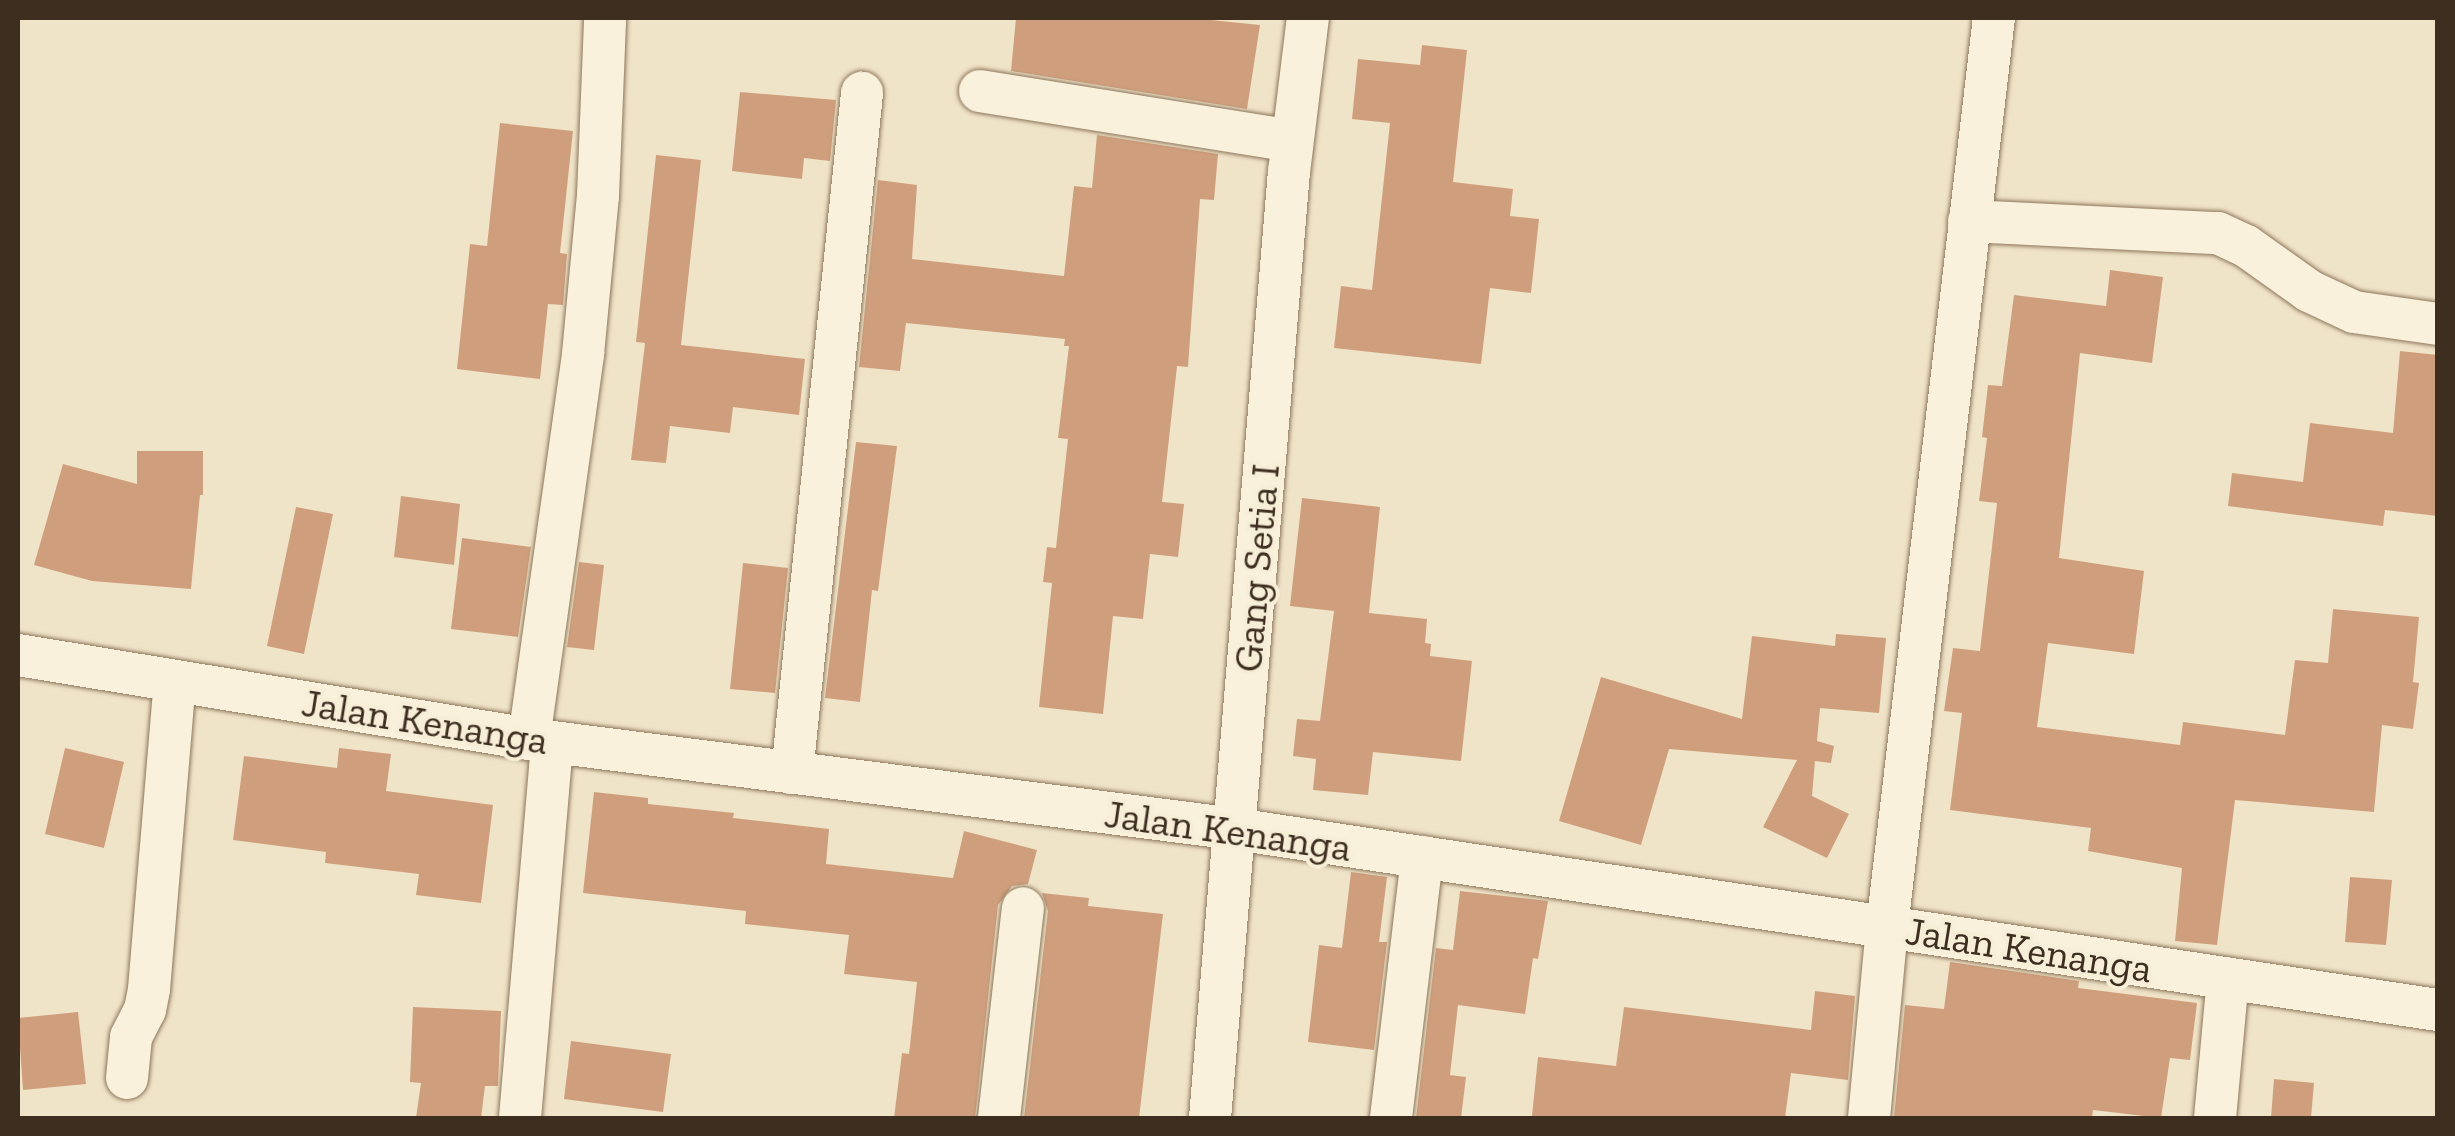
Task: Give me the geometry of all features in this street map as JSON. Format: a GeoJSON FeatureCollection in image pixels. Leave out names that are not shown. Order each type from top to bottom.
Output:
{"type":"FeatureCollection","features":[{"type":"Feature","properties":{"kind":"street"},"geometry":{"type":"LineString","coordinates":[[520,1118],[540,740],[598,196],[606,18]]}},
{"type":"Feature","properties":{"kind":"street","name":"Gang Setia I"},"geometry":{"type":"LineString","coordinates":[[1210,1118],[1292,141],[1308,18]]}},
{"type":"Feature","properties":{"kind":"street"},"geometry":{"type":"LineString","coordinates":[[1869,1118],[1887,927],[1994,18]]}},
{"type":"Feature","properties":{"kind":"street"},"geometry":{"type":"LineString","coordinates":[[980,91],[1292,141]]}},
{"type":"Feature","properties":{"kind":"street"},"geometry":{"type":"LineString","coordinates":[[792,773],[862,93]]}},
{"type":"Feature","properties":{"kind":"street"},"geometry":{"type":"LineString","coordinates":[[1969,222],[2218,233],[2246,246],[2308,290],[2354,312],[2438,324]]}},
{"type":"Feature","properties":{"kind":"street","name":"Jalan Kenanga"},"geometry":{"type":"LineString","coordinates":[[18,655],[540,740],[1235,829],[2438,1010]]}},
{"type":"Feature","properties":{"kind":"street"},"geometry":{"type":"LineString","coordinates":[[128,1078],[131,1037],[146,1010],[149,989],[175,681]]}},
{"type":"Feature","properties":{"kind":"street"},"geometry":{"type":"LineString","coordinates":[[1391,1118],[1422,857]]}},
{"type":"Feature","properties":{"kind":"street"},"geometry":{"type":"LineString","coordinates":[[998,1118],[1023,908]]}},
{"type":"Feature","properties":{"kind":"street"},"geometry":{"type":"LineString","coordinates":[[2215,1118],[2228,979]]}},
{"type":"Feature","properties":{"kind":"building"},"geometry":{"type":"Polygon","coordinates":[[[1016,18],[1191,18],[1260,25],[1247,109],[1011,71],[1016,18]]]}},
{"type":"Feature","properties":{"kind":"building"},"geometry":{"type":"Polygon","coordinates":[[[1422,45],[1467,50],[1453,182],[1513,189],[1510,216],[1539,219],[1531,293],[1490,288],[1481,364],[1334,348],[1341,286],[1372,290],[1390,123],[1352,119],[1358,59],[1420,65],[1422,45]]]}},
{"type":"Feature","properties":{"kind":"building"},"geometry":{"type":"Polygon","coordinates":[[[740,92],[836,100],[830,161],[804,158],[802,179],[732,171],[740,92]]]}},
{"type":"Feature","properties":{"kind":"building"},"geometry":{"type":"Polygon","coordinates":[[[500,123],[573,131],[560,253],[567,254],[563,305],[548,304],[540,379],[457,369],[470,244],[487,246],[500,123]]]}},
{"type":"Feature","properties":{"kind":"building"},"geometry":{"type":"Polygon","coordinates":[[[1097,135],[1218,154],[1214,200],[1200,199],[1188,367],[1177,366],[1162,502],[1184,504],[1178,557],[1150,554],[1143,619],[1113,616],[1103,714],[1039,707],[1052,583],[1043,582],[1047,547],[1056,548],[1068,439],[1058,438],[1069,346],[1064,346],[1065,339],[906,323],[900,371],[859,367],[878,180],[917,185],[912,259],[1064,276],[1074,186],[1092,188],[1097,135]]]}},
{"type":"Feature","properties":{"kind":"building"},"geometry":{"type":"Polygon","coordinates":[[[656,155],[701,160],[681,345],[805,359],[799,415],[733,407],[730,433],[670,426],[666,463],[631,460],[645,343],[636,342],[656,155]]]}},
{"type":"Feature","properties":{"kind":"building"},"geometry":{"type":"Polygon","coordinates":[[[2110,270],[2163,277],[2152,363],[2080,353],[2059,558],[2144,571],[2134,654],[2048,643],[2037,727],[2180,745],[2183,722],[2285,735],[2295,660],[2328,663],[2333,609],[2419,617],[2413,682],[2419,683],[2413,729],[2382,725],[2374,812],[2235,800],[2217,945],[2175,941],[2182,868],[2088,851],[2091,828],[1950,810],[1962,713],[1944,711],[1953,648],[1980,651],[1997,503],[1979,501],[1987,438],[1982,437],[1988,385],[2002,386],[2014,295],[2106,306],[2110,270]]]}},
{"type":"Feature","properties":{"kind":"building"},"geometry":{"type":"Polygon","coordinates":[[[2400,351],[2438,355],[2438,516],[2385,510],[2383,526],[2228,506],[2232,473],[2303,482],[2310,423],[2393,433],[2400,351]]]}},
{"type":"Feature","properties":{"kind":"building"},"geometry":{"type":"Polygon","coordinates":[[[856,442],[897,446],[878,591],[872,590],[860,702],[825,698],[856,442]]]}},
{"type":"Feature","properties":{"kind":"building"},"geometry":{"type":"Polygon","coordinates":[[[137,451],[203,451],[203,495],[191,589],[92,581],[34,565],[63,464],[137,484],[137,451]]]}},
{"type":"Feature","properties":{"kind":"building"},"geometry":{"type":"Polygon","coordinates":[[[401,496],[460,504],[454,565],[394,557],[401,496]]]}},
{"type":"Feature","properties":{"kind":"building"},"geometry":{"type":"Polygon","coordinates":[[[1302,498],[1380,507],[1369,613],[1427,619],[1425,643],[1431,644],[1430,656],[1472,661],[1461,761],[1373,752],[1368,795],[1313,790],[1316,759],[1293,756],[1297,719],[1320,721],[1334,611],[1290,606],[1302,498]]]}},
{"type":"Feature","properties":{"kind":"building"},"geometry":{"type":"Polygon","coordinates":[[[296,507],[333,514],[304,654],[267,646],[296,507]]]}},
{"type":"Feature","properties":{"kind":"building"},"geometry":{"type":"Polygon","coordinates":[[[462,538],[531,547],[518,637],[451,629],[462,538]]]}},
{"type":"Feature","properties":{"kind":"building"},"geometry":{"type":"Polygon","coordinates":[[[579,562],[604,565],[594,650],[567,647],[579,562]]]}},
{"type":"Feature","properties":{"kind":"building"},"geometry":{"type":"Polygon","coordinates":[[[743,563],[788,568],[775,693],[730,689],[743,563]]]}},
{"type":"Feature","properties":{"kind":"building"},"geometry":{"type":"Polygon","coordinates":[[[1836,634],[1886,638],[1879,713],[1820,708],[1817,741],[1834,746],[1831,763],[1815,761],[1812,796],[1849,814],[1827,858],[1763,827],[1797,760],[1669,749],[1641,845],[1559,821],[1601,677],[1742,719],[1752,636],[1835,646],[1836,634]]]}},
{"type":"Feature","properties":{"kind":"building"},"geometry":{"type":"Polygon","coordinates":[[[65,748],[124,762],[104,848],[45,834],[65,748]]]}},
{"type":"Feature","properties":{"kind":"building"},"geometry":{"type":"Polygon","coordinates":[[[339,748],[391,754],[386,791],[493,805],[481,903],[416,895],[419,874],[325,863],[326,852],[233,840],[244,756],[337,768],[339,748]]]}},
{"type":"Feature","properties":{"kind":"building"},"geometry":{"type":"Polygon","coordinates":[[[594,792],[648,798],[648,804],[734,813],[733,818],[829,829],[826,864],[953,878],[964,831],[1037,850],[1028,884],[1012,886],[998,905],[975,1118],[894,1118],[902,1053],[909,1054],[917,982],[844,974],[849,935],[745,924],[746,911],[583,893],[594,792]]]}},
{"type":"Feature","properties":{"kind":"building"},"geometry":{"type":"Polygon","coordinates":[[[1351,872],[1387,877],[1379,942],[1387,942],[1374,1050],[1308,1042],[1319,945],[1342,948],[1351,872]]]}},
{"type":"Feature","properties":{"kind":"building"},"geometry":{"type":"Polygon","coordinates":[[[2350,877],[2392,880],[2386,945],[2345,942],[2350,877]]]}},
{"type":"Feature","properties":{"kind":"building"},"geometry":{"type":"Polygon","coordinates":[[[1460,891],[1548,901],[1538,959],[1533,958],[1525,1014],[1458,1005],[1450,1075],[1466,1077],[1461,1118],[1416,1118],[1436,948],[1453,950],[1460,891]]]}},
{"type":"Feature","properties":{"kind":"building"},"geometry":{"type":"Polygon","coordinates":[[[1042,893],[1089,898],[1088,906],[1163,914],[1139,1118],[1024,1118],[1048,911],[1042,893]]]}},
{"type":"Feature","properties":{"kind":"building"},"geometry":{"type":"Polygon","coordinates":[[[1950,962],[2079,981],[2078,988],[2197,1003],[2190,1060],[2170,1058],[2161,1118],[2093,1110],[2092,1118],[1894,1118],[1905,1005],[1944,1009],[1950,962]]]}},
{"type":"Feature","properties":{"kind":"building"},"geometry":{"type":"Polygon","coordinates":[[[1815,991],[1855,996],[1848,1080],[1791,1073],[1785,1118],[1532,1116],[1538,1057],[1616,1066],[1624,1007],[1811,1030],[1815,991]]]}},
{"type":"Feature","properties":{"kind":"building"},"geometry":{"type":"Polygon","coordinates":[[[413,1007],[501,1011],[498,1086],[485,1086],[481,1118],[416,1118],[421,1083],[410,1082],[413,1007]]]}},
{"type":"Feature","properties":{"kind":"building"},"geometry":{"type":"Polygon","coordinates":[[[78,1012],[86,1084],[23,1090],[18,1018],[78,1012]]]}},
{"type":"Feature","properties":{"kind":"building"},"geometry":{"type":"Polygon","coordinates":[[[571,1041],[671,1054],[663,1112],[564,1099],[571,1041]]]}},
{"type":"Feature","properties":{"kind":"building"},"geometry":{"type":"Polygon","coordinates":[[[2274,1079],[2314,1083],[2311,1118],[2271,1118],[2274,1079]]]}}]}
